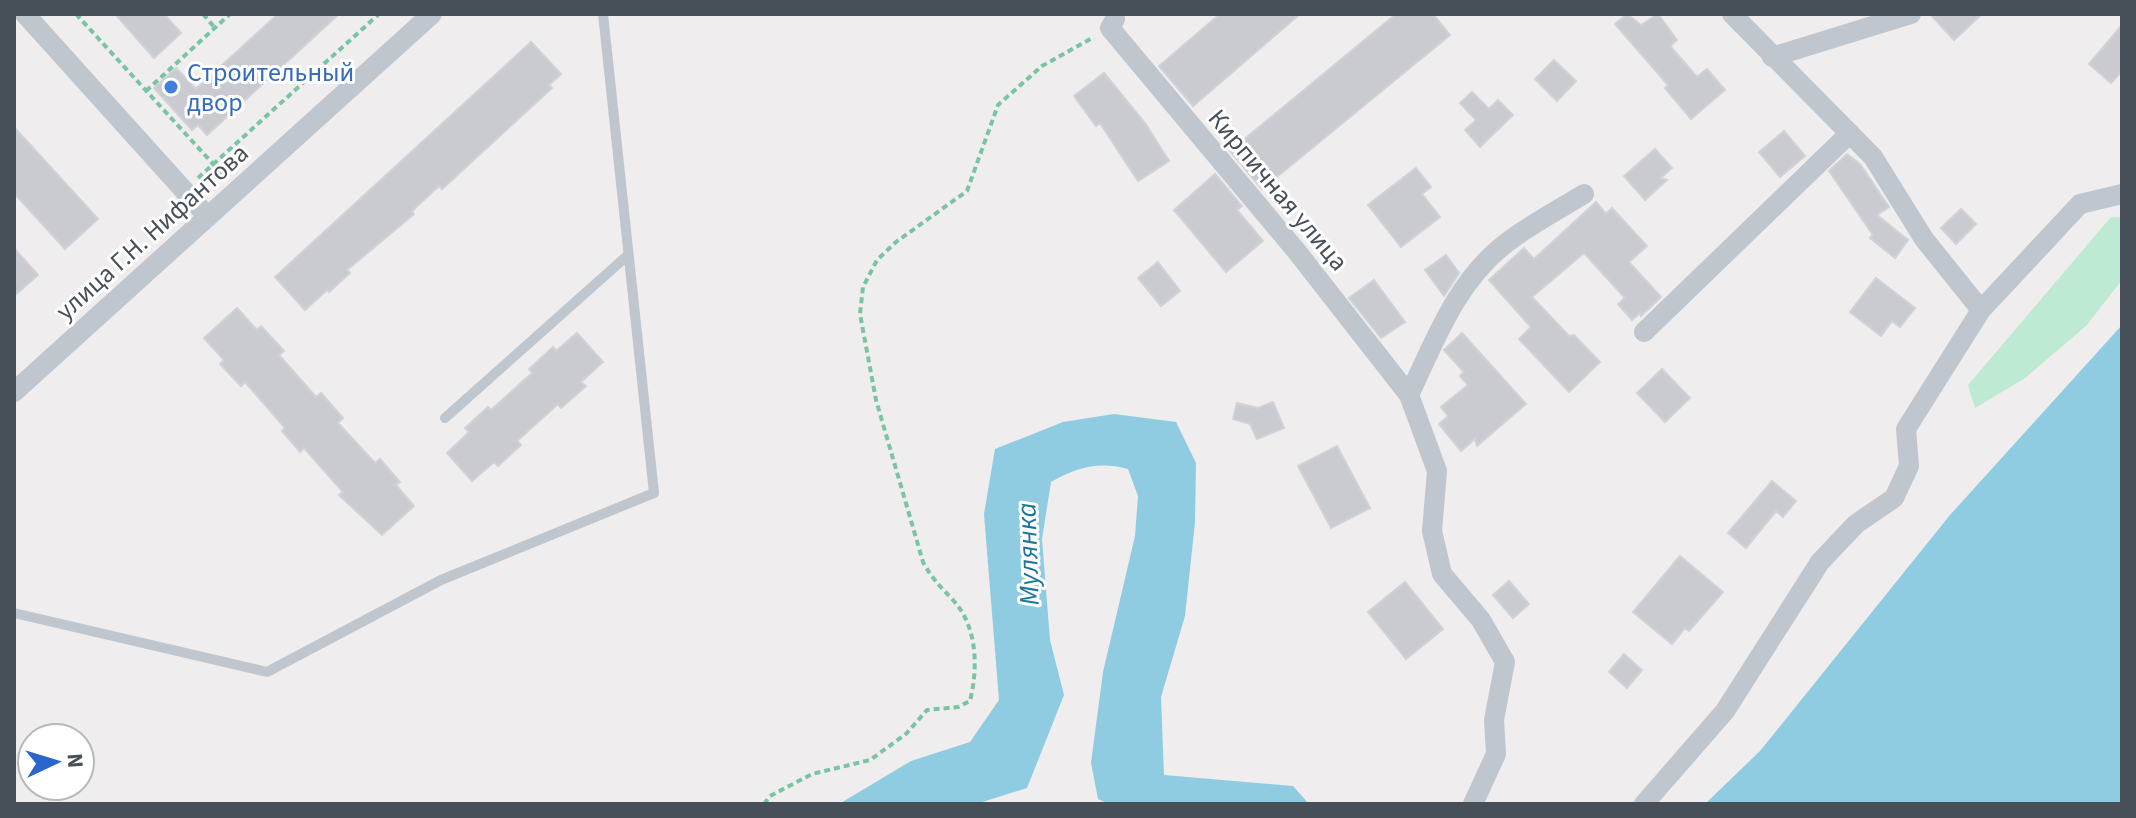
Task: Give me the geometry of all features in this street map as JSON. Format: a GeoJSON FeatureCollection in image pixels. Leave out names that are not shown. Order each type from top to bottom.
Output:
{"type":"FeatureCollection","features":[{"type":"Feature","properties":{"kind":"street"},"geometry":{"type":"LineString","coordinates":[[25,14],[208,217]]}},
{"type":"Feature","properties":{"kind":"street","name":"улица Г.Н. Нифантова"},"geometry":{"type":"LineString","coordinates":[[14,392],[432,14]]}},
{"type":"Feature","properties":{"kind":"street"},"geometry":{"type":"LineString","coordinates":[[1732,14],[1873,157],[1924,239],[1981,310]]}},
{"type":"Feature","properties":{"kind":"street"},"geometry":{"type":"LineString","coordinates":[[1772,57],[1911,14]]}},
{"type":"Feature","properties":{"kind":"street","name":"Кирпичная улица"},"geometry":{"type":"LineString","coordinates":[[1113,24],[1409,395],[1437,471],[1432,531],[1442,574],[1481,620],[1505,662],[1494,720],[1496,754],[1473,804]]}},
{"type":"Feature","properties":{"kind":"street"},"geometry":{"type":"LineString","coordinates":[[1644,332],[1850,133]]}},
{"type":"Feature","properties":{"kind":"street"},"geometry":{"type":"LineString","coordinates":[[1409,395],[1448,311],[1474,272],[1505,243],[1584,194]]}},
{"type":"Feature","properties":{"kind":"street"},"geometry":{"type":"LineString","coordinates":[[1644,804],[1725,711],[1820,562],[1856,524],[1894,498],[1909,466],[1906,429],[1981,310],[2080,204],[2122,194]]}},
{"type":"Feature","properties":{"kind":"lane"},"geometry":{"type":"LineString","coordinates":[[14,613],[267,672],[441,580],[654,493],[603,14]]}},
{"type":"Feature","properties":{"kind":"lane"},"geometry":{"type":"LineString","coordinates":[[445,418],[628,255]]}},
{"type":"Feature","properties":{"kind":"path"},"geometry":{"type":"LineString","coordinates":[[76,14],[237,191]]}},
{"type":"Feature","properties":{"kind":"path"},"geometry":{"type":"LineString","coordinates":[[203,14],[215,28]]}},
{"type":"Feature","properties":{"kind":"path"},"geometry":{"type":"LineString","coordinates":[[146,91],[230,14]]}},
{"type":"Feature","properties":{"kind":"path"},"geometry":{"type":"LineString","coordinates":[[184,191],[379,14]]}},
{"type":"Feature","properties":{"kind":"path"},"geometry":{"type":"LineString","coordinates":[[764,804],[770,796],[812,774],[870,760],[906,734],[927,710],[958,707],[970,701],[976,666],[966,619],[954,601],[934,583],[923,562],[876,400],[860,314],[863,287],[877,260],[896,242],[967,191],[998,105],[1042,66],[1113,24]]}},
{"type":"Feature","properties":{"kind":"green space"},"geometry":{"type":"Polygon","coordinates":[[[2111,217],[2122,217],[2122,280],[2086,326],[2025,378],[1975,408],[1968,385],[2111,217]]]}},
{"type":"Feature","properties":{"kind":"water"},"geometry":{"type":"Polygon","coordinates":[[[2122,325],[2122,804],[1705,804],[1760,751],[1950,515],[2122,325]]]}},
{"type":"Feature","properties":{"kind":"water","name":"Мулянка"},"geometry":{"type":"Polygon","coordinates":[[[1114,414],[1176,422],[1196,463],[1195,522],[1185,616],[1161,697],[1164,775],[1293,786],[1309,804],[1108,804],[1098,799],[1091,763],[1103,672],[1135,536],[1138,496],[1128,469],[1098,466],[1079,469],[1051,482],[1042,539],[1050,640],[1064,695],[1027,788],[976,804],[839,804],[911,761],[970,742],[999,700],[984,514],[995,449],[1063,422],[1114,414]]]}},
{"type":"Feature","properties":{"kind":"building"},"geometry":{"type":"Polygon","coordinates":[[[115,14],[164,14],[181,33],[154,58],[115,14]]]}},
{"type":"Feature","properties":{"kind":"building"},"geometry":{"type":"Polygon","coordinates":[[[278,14],[339,14],[207,135],[198,125],[192,130],[154,88],[176,68],[196,89],[278,14]]]}},
{"type":"Feature","properties":{"kind":"building"},"geometry":{"type":"Polygon","coordinates":[[[1220,14],[1300,14],[1193,106],[1159,66],[1220,14]]]}},
{"type":"Feature","properties":{"kind":"building"},"geometry":{"type":"Polygon","coordinates":[[[1396,14],[1433,14],[1450,35],[1262,189],[1230,151],[1396,14]]]}},
{"type":"Feature","properties":{"kind":"building"},"geometry":{"type":"Polygon","coordinates":[[[1627,14],[1641,25],[1658,14],[1677,40],[1670,46],[1697,77],[1707,69],[1725,90],[1691,119],[1665,88],[1668,85],[1615,24],[1627,14]]]}},
{"type":"Feature","properties":{"kind":"building"},"geometry":{"type":"Polygon","coordinates":[[[1930,14],[1982,14],[1954,40],[1930,14]]]}},
{"type":"Feature","properties":{"kind":"building"},"geometry":{"type":"Polygon","coordinates":[[[2122,25],[2122,71],[2111,83],[2089,64],[2122,25]]]}},
{"type":"Feature","properties":{"kind":"building"},"geometry":{"type":"Polygon","coordinates":[[[531,42],[561,74],[549,85],[552,88],[442,189],[439,186],[412,211],[414,214],[347,270],[350,273],[329,292],[327,290],[305,310],[275,277],[531,42]]]}},
{"type":"Feature","properties":{"kind":"building"},"geometry":{"type":"Polygon","coordinates":[[[1554,60],[1576,81],[1557,101],[1535,79],[1554,60]]]}},
{"type":"Feature","properties":{"kind":"building"},"geometry":{"type":"Polygon","coordinates":[[[1104,73],[1145,123],[1169,161],[1138,181],[1100,123],[1096,126],[1074,96],[1104,73]]]}},
{"type":"Feature","properties":{"kind":"building"},"geometry":{"type":"Polygon","coordinates":[[[1472,92],[1489,109],[1498,100],[1513,115],[1480,147],[1465,130],[1476,120],[1460,103],[1472,92]]]}},
{"type":"Feature","properties":{"kind":"building"},"geometry":{"type":"Polygon","coordinates":[[[14,127],[98,219],[65,249],[14,193],[14,127]]]}},
{"type":"Feature","properties":{"kind":"building"},"geometry":{"type":"Polygon","coordinates":[[[1784,131],[1805,156],[1780,177],[1759,152],[1784,131]]]}},
{"type":"Feature","properties":{"kind":"building"},"geometry":{"type":"Polygon","coordinates":[[[1655,149],[1672,168],[1661,178],[1667,180],[1645,200],[1624,176],[1655,149]]]}},
{"type":"Feature","properties":{"kind":"building"},"geometry":{"type":"Polygon","coordinates":[[[1847,154],[1860,164],[1889,207],[1877,215],[1908,240],[1895,258],[1870,238],[1873,235],[1829,171],[1847,154]]]}},
{"type":"Feature","properties":{"kind":"building"},"geometry":{"type":"Polygon","coordinates":[[[1416,168],[1431,187],[1422,194],[1440,217],[1401,247],[1368,205],[1416,168]]]}},
{"type":"Feature","properties":{"kind":"building"},"geometry":{"type":"Polygon","coordinates":[[[1215,174],[1242,206],[1237,210],[1263,241],[1226,272],[1174,210],[1215,174]]]}},
{"type":"Feature","properties":{"kind":"building"},"geometry":{"type":"Polygon","coordinates":[[[1596,202],[1606,214],[1612,208],[1647,246],[1629,262],[1661,297],[1641,316],[1640,313],[1632,320],[1618,304],[1625,298],[1584,253],[1532,297],[1569,336],[1574,335],[1600,362],[1569,392],[1519,339],[1531,327],[1489,280],[1524,248],[1534,259],[1596,202]]]}},
{"type":"Feature","properties":{"kind":"building"},"geometry":{"type":"Polygon","coordinates":[[[1961,209],[1976,224],[1956,244],[1941,228],[1961,209]]]}},
{"type":"Feature","properties":{"kind":"building"},"geometry":{"type":"Polygon","coordinates":[[[14,248],[38,275],[14,296],[14,248]]]}},
{"type":"Feature","properties":{"kind":"building"},"geometry":{"type":"Polygon","coordinates":[[[1446,255],[1459,273],[1444,296],[1425,270],[1446,255]]]}},
{"type":"Feature","properties":{"kind":"building"},"geometry":{"type":"Polygon","coordinates":[[[1158,262],[1180,291],[1161,306],[1138,278],[1158,262]]]}},
{"type":"Feature","properties":{"kind":"building"},"geometry":{"type":"Polygon","coordinates":[[[1876,278],[1915,308],[1900,327],[1892,321],[1881,336],[1850,312],[1876,278]]]}},
{"type":"Feature","properties":{"kind":"building"},"geometry":{"type":"Polygon","coordinates":[[[1374,280],[1405,322],[1381,338],[1349,298],[1374,280]]]}},
{"type":"Feature","properties":{"kind":"building"},"geometry":{"type":"Polygon","coordinates":[[[237,308],[257,330],[261,326],[284,351],[279,355],[316,397],[321,393],[343,418],[338,423],[375,463],[380,459],[400,482],[396,485],[414,506],[382,535],[339,495],[343,492],[304,448],[300,452],[282,431],[285,428],[245,382],[241,386],[220,364],[224,360],[204,338],[237,308]]]}},
{"type":"Feature","properties":{"kind":"building"},"geometry":{"type":"Polygon","coordinates":[[[577,333],[603,362],[581,382],[586,386],[561,408],[558,404],[517,441],[521,445],[498,466],[494,462],[472,481],[447,453],[469,432],[465,428],[488,407],[491,410],[532,373],[529,369],[553,347],[556,351],[577,333]]]}},
{"type":"Feature","properties":{"kind":"building"},"geometry":{"type":"Polygon","coordinates":[[[1462,333],[1526,404],[1477,446],[1475,439],[1461,451],[1439,424],[1448,416],[1441,407],[1468,385],[1460,376],[1464,372],[1444,350],[1462,333]]]}},
{"type":"Feature","properties":{"kind":"building"},"geometry":{"type":"Polygon","coordinates":[[[1662,369],[1690,398],[1665,422],[1637,393],[1662,369]]]}},
{"type":"Feature","properties":{"kind":"building"},"geometry":{"type":"Polygon","coordinates":[[[1273,402],[1284,428],[1257,439],[1250,424],[1233,419],[1237,403],[1258,408],[1273,402]]]}},
{"type":"Feature","properties":{"kind":"building"},"geometry":{"type":"Polygon","coordinates":[[[1337,446],[1370,508],[1331,528],[1298,466],[1337,446]]]}},
{"type":"Feature","properties":{"kind":"building"},"geometry":{"type":"Polygon","coordinates":[[[1772,481],[1796,501],[1783,517],[1776,511],[1746,548],[1728,533],[1772,481]]]}},
{"type":"Feature","properties":{"kind":"building"},"geometry":{"type":"Polygon","coordinates":[[[1680,556],[1723,592],[1689,631],[1685,628],[1672,644],[1633,612],[1680,556]]]}},
{"type":"Feature","properties":{"kind":"building"},"geometry":{"type":"Polygon","coordinates":[[[1509,581],[1529,604],[1513,618],[1493,595],[1509,581]]]}},
{"type":"Feature","properties":{"kind":"building"},"geometry":{"type":"Polygon","coordinates":[[[1405,582],[1443,629],[1406,659],[1368,612],[1405,582]]]}},
{"type":"Feature","properties":{"kind":"building"},"geometry":{"type":"Polygon","coordinates":[[[1624,654],[1642,670],[1627,688],[1609,672],[1624,654]]]}},
{"type":"Feature","properties":{"kind":"place","name":"Строительный двор"},"geometry":{"type":"Point","coordinates":[171,87]}}]}
